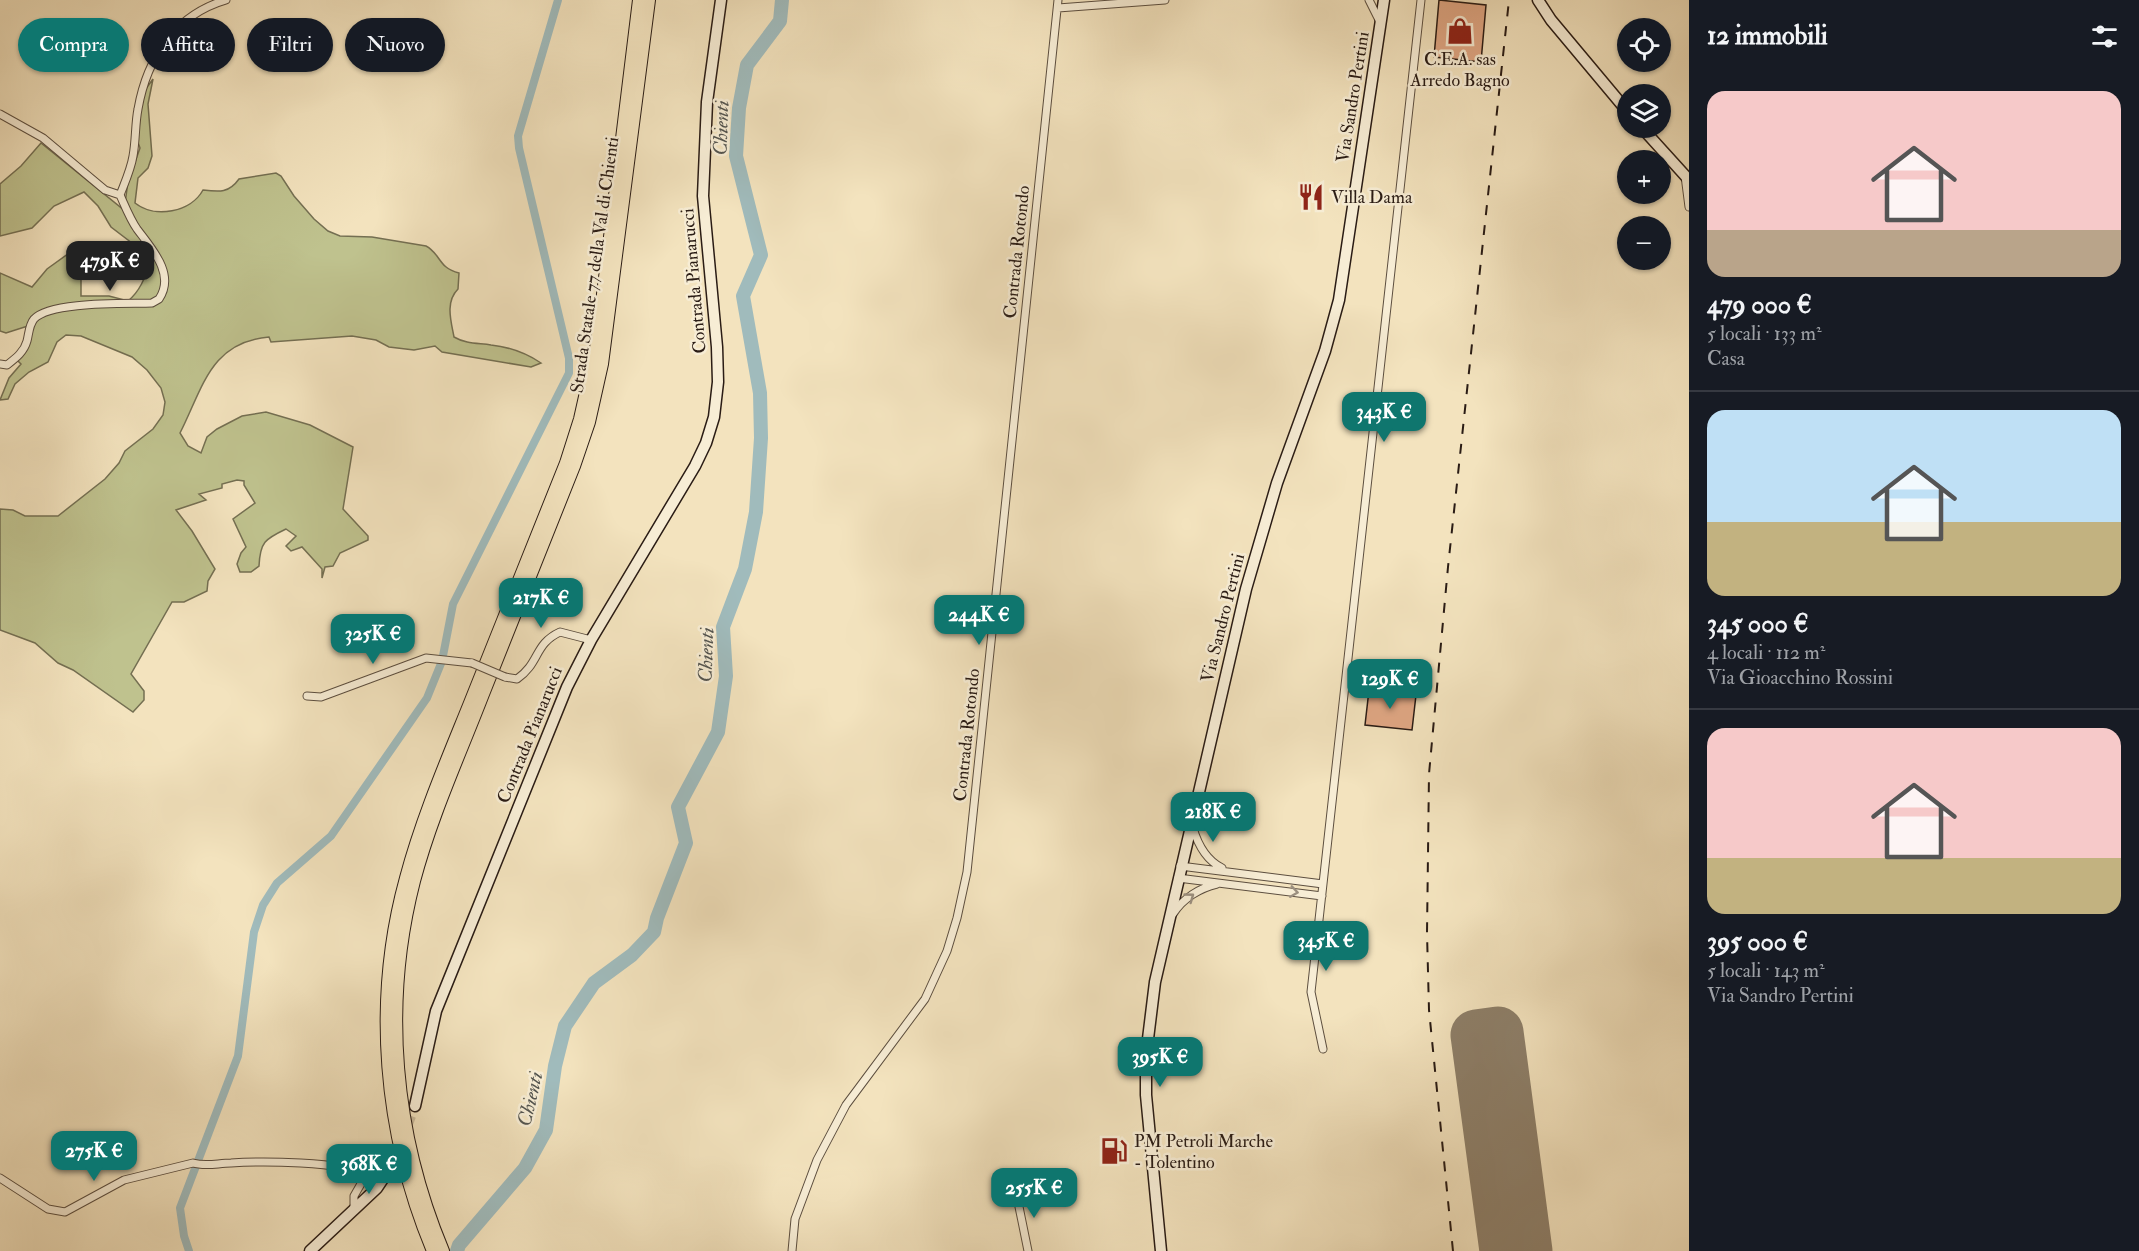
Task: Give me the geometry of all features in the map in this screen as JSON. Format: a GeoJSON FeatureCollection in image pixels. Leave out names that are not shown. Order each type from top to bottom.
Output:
{"type":"FeatureCollection","features":[{"type":"Feature","properties":{"kind":"highway","name":"Strada Statale 77 della Val di Chienti"},"geometry":{"type":"LineString","coordinates":[[433,1251],[412,1196],[390,1090],[387,1045],[388,987],[397,917],[405,879],[427,814],[562,473],[580,419],[597,344],[639,0]]}},
{"type":"Feature","properties":{"kind":"highway","name":"Strada Statale 77 della Val di Chienti"},"geometry":{"type":"LineString","coordinates":[[443,1251],[421,1194],[412,1162],[399,1088],[396,1046],[397,996],[406,919],[414,882],[435,817],[574,466],[589,422],[605,344],[649,0]]}},
{"type":"Feature","properties":{"kind":"main road","name":"Contrada Pianarucci"},"geometry":{"type":"LineString","coordinates":[[415,1106],[436,1011],[567,687],[591,640],[695,466],[706,443],[714,417],[718,382],[717,347],[703,185],[707,102],[721,0]]}},
{"type":"Feature","properties":{"kind":"main road","name":"Via Sandro Pertini"},"geometry":{"type":"LineString","coordinates":[[1161,1251],[1146,1095],[1146,1055],[1152,1004],[1180,866],[1262,531],[1325,351],[1339,300],[1384,0]]}},
{"type":"Feature","properties":{"kind":"main road"},"geometry":{"type":"LineString","coordinates":[[1538,0],[1551,20],[1617,99]]}},
{"type":"Feature","properties":{"kind":"main road"},"geometry":{"type":"LineString","coordinates":[[1651,138],[1687,178]]}},
{"type":"Feature","properties":{"kind":"main road"},"geometry":{"type":"LineString","coordinates":[[310,1251],[378,1188],[391,1167]]}},
{"type":"Feature","properties":{"kind":"street"},"geometry":{"type":"LineString","coordinates":[[0,364],[7,365],[20,355],[33,320],[38,316],[64,306],[152,303],[159,299],[165,285],[159,259],[154,248],[136,228],[120,195],[134,155],[137,111],[150,66],[169,37],[187,18],[205,6],[226,0]]}},
{"type":"Feature","properties":{"kind":"street","name":"Contrada Rotondo"},"geometry":{"type":"LineString","coordinates":[[792,1251],[795,1219],[817,1160],[846,1105],[925,999],[947,951],[965,884],[1058,0]]}},
{"type":"Feature","properties":{"kind":"street"},"geometry":{"type":"LineString","coordinates":[[1058,8],[1165,0]]}},
{"type":"Feature","properties":{"kind":"street"},"geometry":{"type":"LineString","coordinates":[[1369,0],[1380,24]]}},
{"type":"Feature","properties":{"kind":"street"},"geometry":{"type":"LineString","coordinates":[[1323,1049],[1311,992],[1421,0]]}},
{"type":"Feature","properties":{"kind":"street"},"geometry":{"type":"LineString","coordinates":[[0,114],[43,138],[105,190],[120,195]]}},
{"type":"Feature","properties":{"kind":"street"},"geometry":{"type":"LineString","coordinates":[[1687,178],[1689,207]]}},
{"type":"Feature","properties":{"kind":"street"},"geometry":{"type":"LineString","coordinates":[[307,696],[321,698],[426,658],[472,663],[517,679],[528,671],[542,644],[560,632],[591,640]]}},
{"type":"Feature","properties":{"kind":"street"},"geometry":{"type":"LineString","coordinates":[[1191,822],[1197,841],[1208,858],[1227,871]]}},
{"type":"Feature","properties":{"kind":"street"},"geometry":{"type":"LineString","coordinates":[[1180,866],[1323,884]]}},
{"type":"Feature","properties":{"kind":"street"},"geometry":{"type":"LineString","coordinates":[[1266,888],[1268,877]]}},
{"type":"Feature","properties":{"kind":"street"},"geometry":{"type":"LineString","coordinates":[[1178,878],[1322,896]]}},
{"type":"Feature","properties":{"kind":"street"},"geometry":{"type":"LineString","coordinates":[[1167,926],[1174,911],[1189,896],[1206,887],[1223,883]]}},
{"type":"Feature","properties":{"kind":"street"},"geometry":{"type":"LineString","coordinates":[[0,1178],[48,1209],[66,1212],[124,1180],[197,1164],[232,1162],[306,1165],[359,1171],[366,1175],[354,1196],[354,1209]]}},
{"type":"Feature","properties":{"kind":"street"},"geometry":{"type":"LineString","coordinates":[[1016,1192],[1028,1251]]}},
{"type":"Feature","properties":{"kind":"green space"},"geometry":{"type":"Polygon","coordinates":[[[153,79],[148,104],[152,156],[148,168],[138,178],[135,203],[152,211],[172,211],[190,204],[203,190],[224,191],[232,187],[239,179],[276,173],[281,176],[294,196],[314,219],[328,231],[340,236],[372,237],[426,246],[447,268],[459,273],[458,289],[450,306],[454,337],[467,342],[511,349],[524,353],[541,363],[531,367],[442,352],[435,346],[414,350],[389,347],[376,340],[352,336],[271,342],[269,337],[249,341],[233,348],[221,358],[203,384],[180,433],[188,446],[201,453],[207,437],[217,429],[242,416],[266,412],[310,425],[353,447],[343,509],[368,536],[368,540],[340,553],[333,566],[325,567],[322,578],[322,569],[302,547],[291,551],[286,546],[296,536],[286,529],[268,539],[262,546],[259,566],[251,572],[240,572],[237,564],[246,547],[233,519],[255,503],[244,481],[237,480],[222,484],[222,488],[199,494],[206,500],[176,510],[215,569],[208,581],[207,591],[184,602],[172,602],[131,674],[144,691],[144,700],[133,712],[73,670],[58,663],[35,643],[0,630],[0,509],[13,510],[25,516],[58,516],[105,479],[119,463],[125,451],[153,429],[163,415],[165,402],[161,388],[147,370],[132,357],[81,336],[66,335],[57,342],[48,362],[29,372],[15,384],[8,399],[0,400],[9,378],[21,364],[17,360],[31,325],[6,333],[0,331],[0,273],[32,287],[47,269],[72,251],[83,253],[87,266],[81,275],[81,296],[109,296],[128,301],[142,284],[149,264],[141,250],[111,227],[98,206],[84,192],[54,206],[32,228],[0,236],[0,184],[21,166],[41,143],[124,210],[128,182],[140,148],[136,137],[142,94],[153,79]]]}},
{"type":"Feature","properties":{"kind":"building","name":"C.E.A. sas Arredo Bagno"},"geometry":{"type":"Polygon","coordinates":[[[1439,0],[1486,5],[1481,62],[1434,57],[1439,0]]]}},
{"type":"Feature","properties":{"kind":"building"},"geometry":{"type":"Polygon","coordinates":[[[1369,690],[1416,695],[1412,730],[1365,725],[1369,690]]]}},
{"type":"Feature","properties":{"kind":"waterway"},"geometry":{"type":"LineString","coordinates":[[189,1251],[184,1236],[180,1208],[238,1056],[254,932],[263,905],[277,883],[331,836],[427,698],[442,661],[453,604],[569,373],[569,358],[518,136],[558,0]]}},
{"type":"Feature","properties":{"kind":"waterway","name":"Chienti"},"geometry":{"type":"LineString","coordinates":[[457,1251],[459,1245],[525,1168],[546,1130],[555,1066],[565,1026],[594,983],[632,955],[654,932],[657,918],[686,843],[678,807],[718,732],[726,676],[723,627],[745,569],[756,512],[761,438],[760,393],[743,296],[761,255],[736,156],[739,108],[747,65],[780,21],[782,0]]}},
{"type":"Feature","properties":{"kind":"runway"},"geometry":{"type":"LineString","coordinates":[[1505,1251],[1476,1035],[1498,1032],[1527,1251]]}},
{"type":"Feature","properties":{"kind":"tunnel"},"geometry":{"type":"LineString","coordinates":[[391,1167],[415,1106]]}},
{"type":"Feature","properties":{"kind":"railway"},"geometry":{"type":"LineString","coordinates":[[1453,1251],[1429,1010],[1427,933],[1429,774],[1448,567],[1509,0]]}},
{"type":"Feature","properties":{"kind":"place","name":"C.E.A. sas Arredo Bagno"},"geometry":{"type":"Point","coordinates":[1460,31]}},
{"type":"Feature","properties":{"kind":"place","name":"Villa Dama"},"geometry":{"type":"Point","coordinates":[1311,197]}},
{"type":"Feature","properties":{"kind":"place","name":"PM Petroli Marche - Tolentino"},"geometry":{"type":"Point","coordinates":[1114,1151]}}]}
